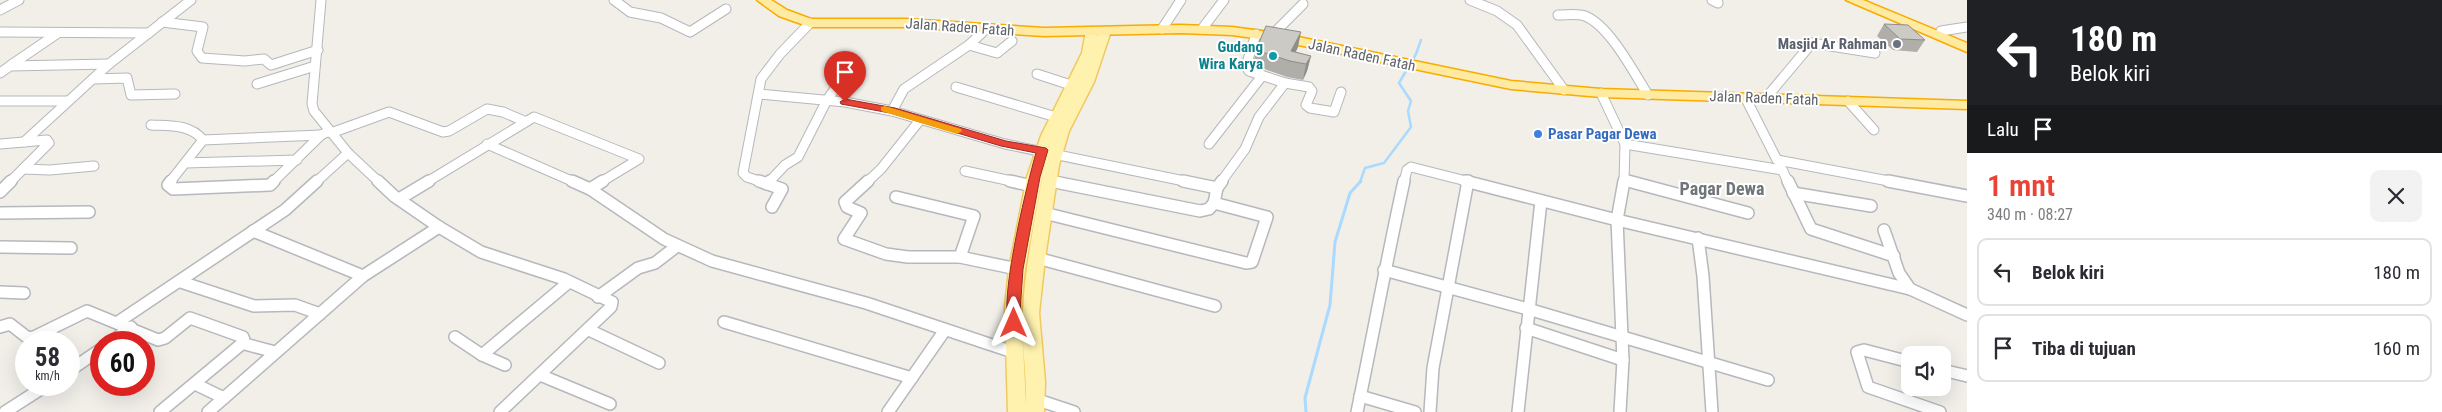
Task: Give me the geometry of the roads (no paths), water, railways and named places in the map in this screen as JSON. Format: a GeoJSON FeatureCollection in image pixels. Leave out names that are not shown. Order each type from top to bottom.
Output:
{"type":"FeatureCollection","features":[{"type":"Feature","properties":{"kind":"highway","name":"Jalan Raden Fatah"},"geometry":{"type":"LineString","coordinates":[[762,0],[789,16],[810,23],[906,23],[986,30],[1098,31],[1202,29],[1256,34],[1511,85],[1601,94],[1967,105]]}},
{"type":"Feature","properties":{"kind":"highway"},"geometry":{"type":"LineString","coordinates":[[1852,0],[1967,48]]}},
{"type":"Feature","properties":{"kind":"highway"},"geometry":{"type":"LineString","coordinates":[[1864,0],[1967,42]]}},
{"type":"Feature","properties":{"kind":"main road"},"geometry":{"type":"LineString","coordinates":[[1035,406],[1031,313],[1037,258],[1050,182],[1049,152],[1056,117],[1074,86],[1098,31]]}},
{"type":"Feature","properties":{"kind":"main road"},"geometry":{"type":"LineString","coordinates":[[1016,412],[1016,353],[1013,307],[1017,269],[1033,186],[1049,152],[1088,82],[1098,31]]}},
{"type":"Feature","properties":{"kind":"street"},"geometry":{"type":"LineString","coordinates":[[0,10],[18,0]]}},
{"type":"Feature","properties":{"kind":"street"},"geometry":{"type":"LineString","coordinates":[[24,142],[109,64],[191,0]]}},
{"type":"Feature","properties":{"kind":"street"},"geometry":{"type":"LineString","coordinates":[[321,0],[312,104],[327,133],[398,199],[439,227],[481,252],[569,282],[612,302],[611,307],[590,330],[500,412]]}},
{"type":"Feature","properties":{"kind":"street"},"geometry":{"type":"LineString","coordinates":[[614,0],[630,12],[661,18],[690,32],[726,9]]}},
{"type":"Feature","properties":{"kind":"street"},"geometry":{"type":"LineString","coordinates":[[1162,29],[1181,0]]}},
{"type":"Feature","properties":{"kind":"street"},"geometry":{"type":"LineString","coordinates":[[1202,29],[1224,0]]}},
{"type":"Feature","properties":{"kind":"street"},"geometry":{"type":"LineString","coordinates":[[1470,0],[1497,11],[1517,24],[1564,90]]}},
{"type":"Feature","properties":{"kind":"street"},"geometry":{"type":"LineString","coordinates":[[1271,36],[1303,4]]}},
{"type":"Feature","properties":{"kind":"street"},"geometry":{"type":"LineString","coordinates":[[1558,14],[1585,16],[1593,20],[1624,57],[1648,95]]}},
{"type":"Feature","properties":{"kind":"street"},"geometry":{"type":"LineString","coordinates":[[162,22],[203,27],[197,51],[202,58],[246,61],[264,59],[271,65],[318,50]]}},
{"type":"Feature","properties":{"kind":"street"},"geometry":{"type":"LineString","coordinates":[[772,207],[782,190],[747,177],[743,173],[759,94],[764,73],[810,23]]}},
{"type":"Feature","properties":{"kind":"street"},"geometry":{"type":"LineString","coordinates":[[1941,31],[1967,27]]}},
{"type":"Feature","properties":{"kind":"street"},"geometry":{"type":"LineString","coordinates":[[892,111],[904,88],[969,45],[986,30]]}},
{"type":"Feature","properties":{"kind":"street"},"geometry":{"type":"LineString","coordinates":[[0,32],[149,33]]}},
{"type":"Feature","properties":{"kind":"street"},"geometry":{"type":"LineString","coordinates":[[0,74],[58,33]]}},
{"type":"Feature","properties":{"kind":"street"},"geometry":{"type":"LineString","coordinates":[[1256,34],[1246,66],[1249,71],[1285,83],[1309,87],[1312,91],[1307,106],[1330,112],[1335,111],[1341,92]]}},
{"type":"Feature","properties":{"kind":"street"},"geometry":{"type":"LineString","coordinates":[[969,45],[997,53],[1012,41]]}},
{"type":"Feature","properties":{"kind":"street"},"geometry":{"type":"LineString","coordinates":[[1765,99],[1812,43],[1875,53]]}},
{"type":"Feature","properties":{"kind":"street"},"geometry":{"type":"LineString","coordinates":[[0,65],[109,64]]}},
{"type":"Feature","properties":{"kind":"street"},"geometry":{"type":"LineString","coordinates":[[258,84],[315,66]]}},
{"type":"Feature","properties":{"kind":"street"},"geometry":{"type":"LineString","coordinates":[[1036,74],[1074,86]]}},
{"type":"Feature","properties":{"kind":"street"},"geometry":{"type":"LineString","coordinates":[[1209,144],[1262,76]]}},
{"type":"Feature","properties":{"kind":"street"},"geometry":{"type":"LineString","coordinates":[[768,184],[785,165],[798,157],[827,100],[843,77]]}},
{"type":"Feature","properties":{"kind":"street"},"geometry":{"type":"LineString","coordinates":[[93,79],[127,78],[131,95],[175,94]]}},
{"type":"Feature","properties":{"kind":"street"},"geometry":{"type":"LineString","coordinates":[[1050,182],[1200,210],[1209,209],[1214,203],[1217,188],[1245,148],[1259,117],[1285,83]]}},
{"type":"Feature","properties":{"kind":"street"},"geometry":{"type":"LineString","coordinates":[[956,87],[1056,117]]}},
{"type":"Feature","properties":{"kind":"street"},"geometry":{"type":"LineString","coordinates":[[759,94],[827,100],[892,111],[1005,144],[1217,188]]}},
{"type":"Feature","properties":{"kind":"street"},"geometry":{"type":"LineString","coordinates":[[1601,94],[1625,144],[1624,180],[1617,220],[1620,338],[1624,360],[1620,412]]}},
{"type":"Feature","properties":{"kind":"street"},"geometry":{"type":"LineString","coordinates":[[1746,98],[1807,224],[1814,231],[1894,256]]}},
{"type":"Feature","properties":{"kind":"street"},"geometry":{"type":"LineString","coordinates":[[0,101],[68,101]]}},
{"type":"Feature","properties":{"kind":"street"},"geometry":{"type":"LineString","coordinates":[[1848,101],[1874,130]]}},
{"type":"Feature","properties":{"kind":"street"},"geometry":{"type":"LineString","coordinates":[[151,125],[193,130],[203,140],[327,133],[389,112],[443,132],[449,131],[487,109],[503,112],[524,121]]}},
{"type":"Feature","properties":{"kind":"street"},"geometry":{"type":"LineString","coordinates":[[398,199],[524,121],[538,118],[639,160],[590,189]]}},
{"type":"Feature","properties":{"kind":"street"},"geometry":{"type":"LineString","coordinates":[[920,120],[880,168],[845,202],[847,207],[861,213],[843,238],[846,241],[886,254],[908,257],[960,257],[1017,269]]}},
{"type":"Feature","properties":{"kind":"street"},"geometry":{"type":"LineString","coordinates":[[203,140],[168,183],[173,189],[266,186],[273,184],[327,133]]}},
{"type":"Feature","properties":{"kind":"street"},"geometry":{"type":"LineString","coordinates":[[0,144],[47,140],[49,143],[0,192]]}},
{"type":"Feature","properties":{"kind":"street"},"geometry":{"type":"LineString","coordinates":[[487,144],[590,189],[677,246],[712,261],[866,303],[1016,353]]}},
{"type":"Feature","properties":{"kind":"street"},"geometry":{"type":"LineString","coordinates":[[1625,144],[1782,170]]}},
{"type":"Feature","properties":{"kind":"street"},"geometry":{"type":"LineString","coordinates":[[118,322],[181,282],[297,201],[348,153]]}},
{"type":"Feature","properties":{"kind":"street"},"geometry":{"type":"LineString","coordinates":[[185,163],[297,160]]}},
{"type":"Feature","properties":{"kind":"street"},"geometry":{"type":"LineString","coordinates":[[1777,160],[1967,196]]}},
{"type":"Feature","properties":{"kind":"street"},"geometry":{"type":"LineString","coordinates":[[24,169],[50,170],[94,166]]}},
{"type":"Feature","properties":{"kind":"street"},"geometry":{"type":"LineString","coordinates":[[1357,412],[1379,306],[1384,270],[1409,168],[1468,181],[1617,220],[1910,289],[1967,315]]}},
{"type":"Feature","properties":{"kind":"street"},"geometry":{"type":"LineString","coordinates":[[965,171],[1033,186]]}},
{"type":"Feature","properties":{"kind":"street"},"geometry":{"type":"LineString","coordinates":[[0,179],[14,178]]}},
{"type":"Feature","properties":{"kind":"street"},"geometry":{"type":"LineString","coordinates":[[1624,180],[1748,212]]}},
{"type":"Feature","properties":{"kind":"street"},"geometry":{"type":"LineString","coordinates":[[1430,412],[1433,368],[1450,288],[1468,181]]}},
{"type":"Feature","properties":{"kind":"street"},"geometry":{"type":"LineString","coordinates":[[1793,193],[1871,206]]}},
{"type":"Feature","properties":{"kind":"street"},"geometry":{"type":"LineString","coordinates":[[896,197],[974,216],[960,257]]}},
{"type":"Feature","properties":{"kind":"street"},"geometry":{"type":"LineString","coordinates":[[1518,412],[1541,201]]}},
{"type":"Feature","properties":{"kind":"street"},"geometry":{"type":"LineString","coordinates":[[1044,213],[1246,263],[1252,262],[1267,217],[1214,203]]}},
{"type":"Feature","properties":{"kind":"street"},"geometry":{"type":"LineString","coordinates":[[0,213],[89,212]]}},
{"type":"Feature","properties":{"kind":"street"},"geometry":{"type":"LineString","coordinates":[[208,412],[364,276],[439,227]]}},
{"type":"Feature","properties":{"kind":"street"},"geometry":{"type":"LineString","coordinates":[[1884,230],[1899,273],[1910,289]]}},
{"type":"Feature","properties":{"kind":"street"},"geometry":{"type":"LineString","coordinates":[[253,231],[364,276]]}},
{"type":"Feature","properties":{"kind":"street"},"geometry":{"type":"LineString","coordinates":[[1698,238],[1703,276],[1712,412]]}},
{"type":"Feature","properties":{"kind":"street"},"geometry":{"type":"LineString","coordinates":[[598,297],[638,268],[655,263],[677,246]]}},
{"type":"Feature","properties":{"kind":"street"},"geometry":{"type":"LineString","coordinates":[[0,247],[71,248]]}},
{"type":"Feature","properties":{"kind":"street"},"geometry":{"type":"LineString","coordinates":[[1037,258],[1215,306]]}},
{"type":"Feature","properties":{"kind":"street"},"geometry":{"type":"LineString","coordinates":[[1384,270],[1528,309],[1620,338],[1768,380]]}},
{"type":"Feature","properties":{"kind":"street"},"geometry":{"type":"LineString","coordinates":[[181,282],[254,306],[295,305],[320,314]]}},
{"type":"Feature","properties":{"kind":"street"},"geometry":{"type":"LineString","coordinates":[[482,355],[569,282]]}},
{"type":"Feature","properties":{"kind":"street"},"geometry":{"type":"LineString","coordinates":[[0,292],[24,293]]}},
{"type":"Feature","properties":{"kind":"street"},"geometry":{"type":"LineString","coordinates":[[0,327],[10,324],[28,338],[41,335],[87,311],[161,339],[190,318],[243,337],[244,342]]}},
{"type":"Feature","properties":{"kind":"street"},"geometry":{"type":"LineString","coordinates":[[724,322],[912,378]]}},
{"type":"Feature","properties":{"kind":"street"},"geometry":{"type":"LineString","coordinates":[[125,331],[131,327]]}},
{"type":"Feature","properties":{"kind":"street"},"geometry":{"type":"LineString","coordinates":[[1526,328],[1624,360]]}},
{"type":"Feature","properties":{"kind":"street"},"geometry":{"type":"LineString","coordinates":[[590,330],[660,363]]}},
{"type":"Feature","properties":{"kind":"street"},"geometry":{"type":"LineString","coordinates":[[888,412],[945,330]]}},
{"type":"Feature","properties":{"kind":"street"},"geometry":{"type":"LineString","coordinates":[[455,337],[482,355],[505,365]]}},
{"type":"Feature","properties":{"kind":"street"},"geometry":{"type":"LineString","coordinates":[[244,342],[275,352]]}},
{"type":"Feature","properties":{"kind":"street"},"geometry":{"type":"LineString","coordinates":[[160,412],[244,342]]}},
{"type":"Feature","properties":{"kind":"street"},"geometry":{"type":"LineString","coordinates":[[1901,360],[1864,350],[1857,352],[1868,388],[1940,412]]}},
{"type":"Feature","properties":{"kind":"street"},"geometry":{"type":"LineString","coordinates":[[1951,372],[1967,376]]}},
{"type":"Feature","properties":{"kind":"street"},"geometry":{"type":"LineString","coordinates":[[540,375],[610,404]]}},
{"type":"Feature","properties":{"kind":"street"},"geometry":{"type":"LineString","coordinates":[[195,384],[224,398]]}},
{"type":"Feature","properties":{"kind":"street"},"geometry":{"type":"LineString","coordinates":[[5,412],[30,396]]}},
{"type":"Feature","properties":{"kind":"street"},"geometry":{"type":"LineString","coordinates":[[1360,396],[1415,412]]}},
{"type":"Feature","properties":{"kind":"street"},"geometry":{"type":"LineString","coordinates":[[1035,406],[1074,412]]}},
{"type":"Feature","properties":{"kind":"waterway"},"geometry":{"type":"LineString","coordinates":[[1360,182],[1365,168],[1384,163],[1411,127],[1408,111],[1411,101],[1399,83],[1416,54],[1421,40]]}},
{"type":"Feature","properties":{"kind":"waterway"},"geometry":{"type":"LineString","coordinates":[[1306,412],[1305,398],[1330,305],[1335,242],[1350,193],[1361,181]]}},
{"type":"Feature","properties":{"kind":"place","name":"Masjid Ar Rahman"},"geometry":{"type":"Point","coordinates":[1897,44]}},
{"type":"Feature","properties":{"kind":"place","name":"Gudang Wira Karya"},"geometry":{"type":"Point","coordinates":[1273,56]}},
{"type":"Feature","properties":{"kind":"place","name":"Pasar Pagar Dewa"},"geometry":{"type":"Point","coordinates":[1538,134]}},
{"type":"Feature","properties":{"kind":"district","name":"Pagar Dewa"},"geometry":{"type":"Point","coordinates":[1722,188]}}]}
